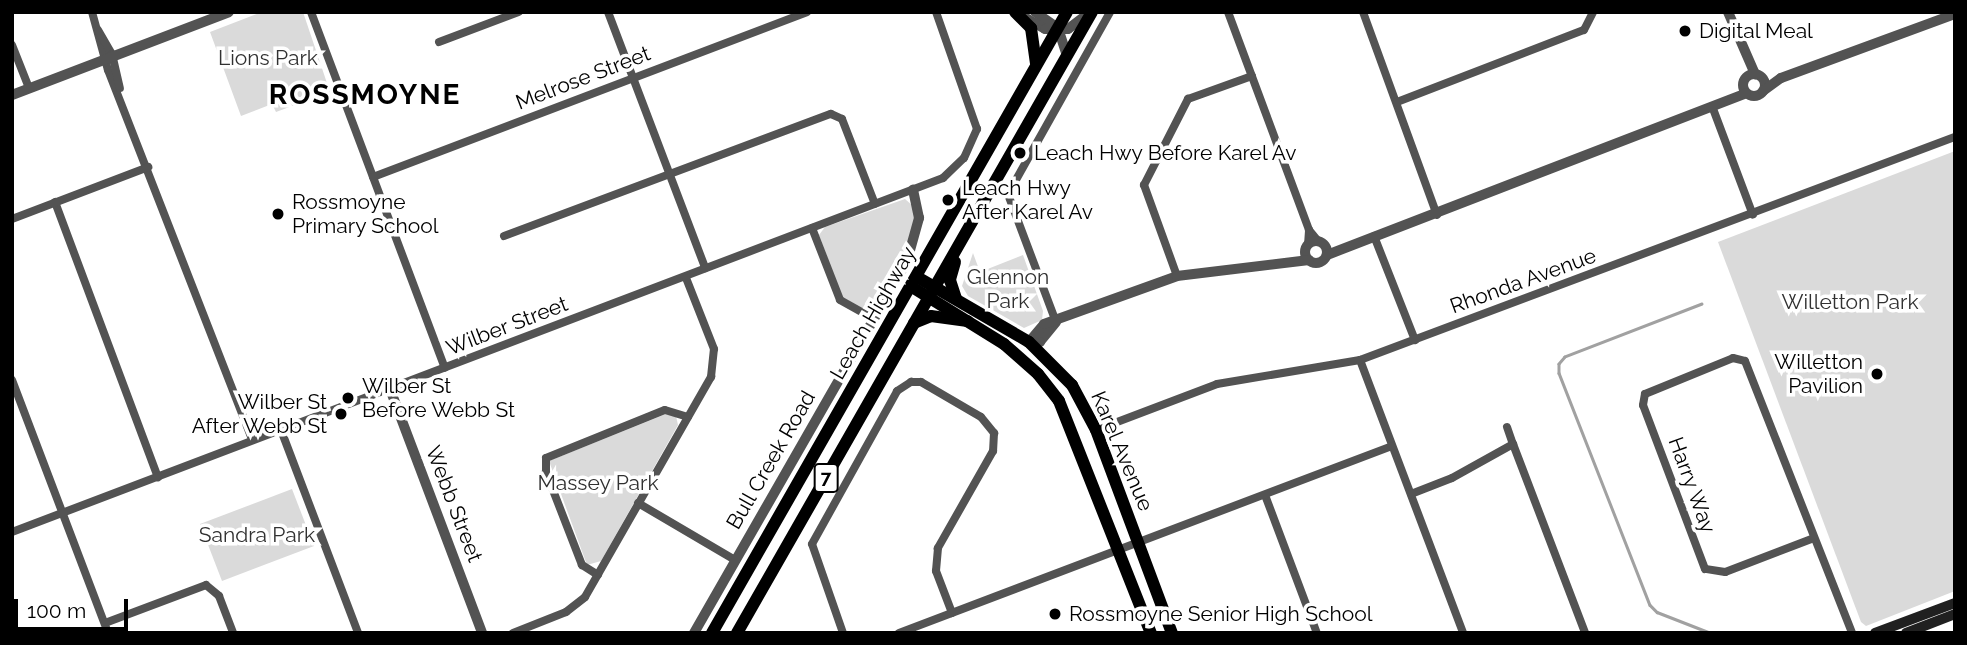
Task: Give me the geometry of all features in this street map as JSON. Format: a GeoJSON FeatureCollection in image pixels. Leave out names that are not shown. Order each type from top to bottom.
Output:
{"type":"FeatureCollection","features":[{"type":"Feature","properties":{"kind":"main road"},"geometry":{"type":"LineString","coordinates":[[1016,12],[1031,28],[1036,67]]}},
{"type":"Feature","properties":{"kind":"main road","name":"Leach Highway"},"geometry":{"type":"LineString","coordinates":[[712,633],[1067,12]]}},
{"type":"Feature","properties":{"kind":"main road","name":"Leach Highway"},"geometry":{"type":"LineString","coordinates":[[737,633],[1091,12]]}},
{"type":"Feature","properties":{"kind":"main road"},"geometry":{"type":"LineString","coordinates":[[956,298],[950,280],[958,248]]}},
{"type":"Feature","properties":{"kind":"main road","name":"Karel Avenue"},"geometry":{"type":"LineString","coordinates":[[914,282],[1004,344],[1030,366],[1069,420],[1151,633]]}},
{"type":"Feature","properties":{"kind":"main road","name":"Karel Avenue"},"geometry":{"type":"LineString","coordinates":[[932,292],[956,298],[1029,342],[1072,385],[1096,430],[1172,633]]}},
{"type":"Feature","properties":{"kind":"main road"},"geometry":{"type":"LineString","coordinates":[[914,323],[931,316],[968,321]]}},
{"type":"Feature","properties":{"kind":"main road"},"geometry":{"type":"LineString","coordinates":[[1004,344],[1029,342],[1030,366]]}},
{"type":"Feature","properties":{"kind":"main road"},"geometry":{"type":"LineString","coordinates":[[1881,632],[1955,603]]}},
{"type":"Feature","properties":{"kind":"main road"},"geometry":{"type":"LineString","coordinates":[[1906,633],[1955,614]]}},
{"type":"Feature","properties":{"kind":"street"},"geometry":{"type":"LineString","coordinates":[[92,12],[252,440]]}},
{"type":"Feature","properties":{"kind":"street"},"geometry":{"type":"LineString","coordinates":[[12,94],[229,12]]}},
{"type":"Feature","properties":{"kind":"street"},"geometry":{"type":"LineString","coordinates":[[311,12],[445,368]]}},
{"type":"Feature","properties":{"kind":"street"},"geometry":{"type":"LineString","coordinates":[[439,42],[519,12]]}},
{"type":"Feature","properties":{"kind":"street"},"geometry":{"type":"LineString","coordinates":[[608,12],[705,268]]}},
{"type":"Feature","properties":{"kind":"street","name":"Melrose Street"},"geometry":{"type":"LineString","coordinates":[[373,177],[807,12]]}},
{"type":"Feature","properties":{"kind":"street","name":"Wilber Street"},"geometry":{"type":"LineString","coordinates":[[12,532],[686,278],[705,268],[913,190],[957,167],[975,138],[975,116],[936,12]]}},
{"type":"Feature","properties":{"kind":"street"},"geometry":{"type":"LineString","coordinates":[[1016,12],[1045,29],[1068,29],[1091,12]]}},
{"type":"Feature","properties":{"kind":"street"},"geometry":{"type":"LineString","coordinates":[[1035,12],[1058,28],[1067,56]]}},
{"type":"Feature","properties":{"kind":"street"},"geometry":{"type":"LineString","coordinates":[[1056,322],[1008,194],[1110,12]]}},
{"type":"Feature","properties":{"kind":"street"},"geometry":{"type":"LineString","coordinates":[[1228,12],[1309,230],[1310,249],[1320,263],[1330,250]]}},
{"type":"Feature","properties":{"kind":"street"},"geometry":{"type":"LineString","coordinates":[[1363,12],[1437,213]]}},
{"type":"Feature","properties":{"kind":"street"},"geometry":{"type":"LineString","coordinates":[[1397,102],[1584,30],[1593,12]]}},
{"type":"Feature","properties":{"kind":"street"},"geometry":{"type":"LineString","coordinates":[[1728,12],[1763,91]]}},
{"type":"Feature","properties":{"kind":"street"},"geometry":{"type":"LineString","coordinates":[[1741,46],[1744,86],[1755,96],[1781,78],[1955,14]]}},
{"type":"Feature","properties":{"kind":"street"},"geometry":{"type":"LineString","coordinates":[[12,45],[29,88]]}},
{"type":"Feature","properties":{"kind":"street"},"geometry":{"type":"LineString","coordinates":[[1029,342],[1040,342],[1056,322],[1177,276],[1294,258],[1310,249],[1330,250],[1374,236],[1559,165],[1584,160],[1597,151],[1717,104],[1758,75],[1781,78]]}},
{"type":"Feature","properties":{"kind":"street"},"geometry":{"type":"LineString","coordinates":[[1177,276],[1144,185],[1188,99],[1252,76]]}},
{"type":"Feature","properties":{"kind":"street"},"geometry":{"type":"LineString","coordinates":[[1717,104],[1754,215]]}},
{"type":"Feature","properties":{"kind":"street"},"geometry":{"type":"LineString","coordinates":[[504,236],[831,114],[842,119],[875,204]]}},
{"type":"Feature","properties":{"kind":"street","name":"Rhonda Avenue"},"geometry":{"type":"LineString","coordinates":[[1096,430],[1217,384],[1360,360],[1754,215],[1955,137]]}},
{"type":"Feature","properties":{"kind":"street"},"geometry":{"type":"LineString","coordinates":[[12,219],[148,167]]}},
{"type":"Feature","properties":{"kind":"street","name":"Bull Creek Road"},"geometry":{"type":"LineString","coordinates":[[694,633],[907,261],[919,219],[913,190]]}},
{"type":"Feature","properties":{"kind":"street"},"geometry":{"type":"LineString","coordinates":[[55,202],[158,477]]}},
{"type":"Feature","properties":{"kind":"street"},"geometry":{"type":"LineString","coordinates":[[812,228],[840,300],[874,319]]}},
{"type":"Feature","properties":{"kind":"street"},"geometry":{"type":"LineString","coordinates":[[1374,236],[1415,340]]}},
{"type":"Feature","properties":{"kind":"street"},"geometry":{"type":"LineString","coordinates":[[513,633],[577,605],[598,575],[711,377],[715,358],[686,278]]}},
{"type":"Feature","properties":{"kind":"street","name":"Harry Way"},"geometry":{"type":"LineString","coordinates":[[1733,358],[1748,365],[1814,538],[1725,572],[1705,569],[1642,401],[1653,388],[1733,358]]}},
{"type":"Feature","properties":{"kind":"street"},"geometry":{"type":"LineString","coordinates":[[1360,360],[1463,633]]}},
{"type":"Feature","properties":{"kind":"street"},"geometry":{"type":"LineString","coordinates":[[12,380],[108,633]]}},
{"type":"Feature","properties":{"kind":"street"},"geometry":{"type":"LineString","coordinates":[[843,633],[812,544],[897,391],[911,382],[920,382],[981,417],[994,433],[993,451],[938,548],[936,571],[952,612]]}},
{"type":"Feature","properties":{"kind":"street","name":"Webb Street"},"geometry":{"type":"LineString","coordinates":[[390,389],[482,633]]}},
{"type":"Feature","properties":{"kind":"street"},"geometry":{"type":"LineString","coordinates":[[598,575],[582,565],[546,471],[546,458],[665,410],[688,417]]}},
{"type":"Feature","properties":{"kind":"street"},"geometry":{"type":"LineString","coordinates":[[1507,427],[1585,633]]}},
{"type":"Feature","properties":{"kind":"street"},"geometry":{"type":"LineString","coordinates":[[281,430],[358,633]]}},
{"type":"Feature","properties":{"kind":"street"},"geometry":{"type":"LineString","coordinates":[[1410,494],[1452,478],[1514,444]]}},
{"type":"Feature","properties":{"kind":"street"},"geometry":{"type":"LineString","coordinates":[[899,633],[1392,446]]}},
{"type":"Feature","properties":{"kind":"street"},"geometry":{"type":"LineString","coordinates":[[1265,495],[1317,633]]}},
{"type":"Feature","properties":{"kind":"street"},"geometry":{"type":"LineString","coordinates":[[638,503],[735,560]]}},
{"type":"Feature","properties":{"kind":"street"},"geometry":{"type":"LineString","coordinates":[[1814,538],[1852,633]]}},
{"type":"Feature","properties":{"kind":"street"},"geometry":{"type":"LineString","coordinates":[[105,623],[206,585],[219,596],[233,633]]}},
{"type":"Feature","properties":{"kind":"green space","name":"Lions Park"},"geometry":{"type":"Polygon","coordinates":[[[262,12],[303,12],[330,92],[276,112],[272,104],[241,116],[210,32],[262,12]]]}},
{"type":"Feature","properties":{"kind":"green space","name":"Willetton Park"},"geometry":{"type":"Polygon","coordinates":[[[1955,151],[1955,591],[1866,626],[1861,622],[1718,242],[1955,151]]]}},
{"type":"Feature","properties":{"kind":"green space"},"geometry":{"type":"Polygon","coordinates":[[[905,199],[913,206],[915,219],[903,260],[877,306],[868,311],[842,297],[819,235],[825,227],[905,199]]]}},
{"type":"Feature","properties":{"kind":"green space","name":"Glennon Park"},"geometry":{"type":"Polygon","coordinates":[[[973,253],[980,272],[1023,255],[1043,311],[1042,320],[1024,328],[968,296],[962,286],[973,253]]]}},
{"type":"Feature","properties":{"kind":"green space","name":"Massey Park"},"geometry":{"type":"Polygon","coordinates":[[[666,414],[676,416],[678,425],[601,561],[587,565],[549,461],[666,414]]]}},
{"type":"Feature","properties":{"kind":"green space","name":"Sandra Park"},"geometry":{"type":"Polygon","coordinates":[[[292,489],[314,546],[222,581],[200,524],[292,489]]]}},
{"type":"Feature","properties":{"kind":"waterway"},"geometry":{"type":"LineString","coordinates":[[1702,304],[1565,357],[1559,364],[1559,373],[1650,605],[1657,612],[1711,633]]}},
{"type":"Feature","properties":{"kind":"place","name":"Digital Meal"},"geometry":{"type":"Point","coordinates":[1685,31]}},
{"type":"Feature","properties":{"kind":"place","name":"Leach Hwy Before Karel Av"},"geometry":{"type":"Point","coordinates":[1020,153]}},
{"type":"Feature","properties":{"kind":"place","name":"Leach Hwy After Karel Av"},"geometry":{"type":"Point","coordinates":[948,200]}},
{"type":"Feature","properties":{"kind":"place","name":"Rossmoyne Primary School"},"geometry":{"type":"Point","coordinates":[278,214]}},
{"type":"Feature","properties":{"kind":"place","name":"Willetton Pavilion"},"geometry":{"type":"Point","coordinates":[1877,374]}},
{"type":"Feature","properties":{"kind":"place","name":"Wilber St Before Webb St"},"geometry":{"type":"Point","coordinates":[348,398]}},
{"type":"Feature","properties":{"kind":"place","name":"Wilber St After Webb St"},"geometry":{"type":"Point","coordinates":[341,414]}},
{"type":"Feature","properties":{"kind":"place","name":"Rossmoyne Senior High School"},"geometry":{"type":"Point","coordinates":[1055,614]}},
{"type":"Feature","properties":{"kind":"district","name":"ROSSMOYNE"},"geometry":{"type":"Point","coordinates":[365,95]}}]}
